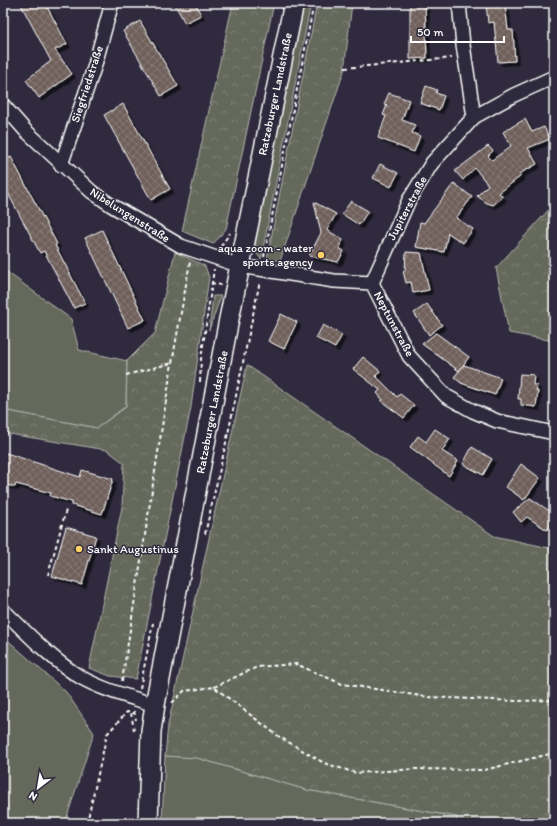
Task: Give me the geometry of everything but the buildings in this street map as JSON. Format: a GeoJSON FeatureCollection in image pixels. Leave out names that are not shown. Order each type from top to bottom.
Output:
{"type":"FeatureCollection","features":[{"type":"Feature","properties":{"kind":"main road","name":"Ratzeburger Landstraße"},"geometry":{"type":"LineString","coordinates":[[148,823],[151,731],[165,703],[240,266],[294,3]]}},
{"type":"Feature","properties":{"kind":"street","name":"Siegfriedstraße"},"geometry":{"type":"LineString","coordinates":[[61,165],[94,68],[112,3]]}},
{"type":"Feature","properties":{"kind":"street"},"geometry":{"type":"LineString","coordinates":[[459,3],[474,117]]}},
{"type":"Feature","properties":{"kind":"street","name":"Jupiterstraße"},"geometry":{"type":"LineString","coordinates":[[372,282],[413,194],[432,164],[474,117],[514,95],[554,77]]}},
{"type":"Feature","properties":{"kind":"street","name":"Nibelungenstraße"},"geometry":{"type":"LineString","coordinates":[[3,105],[25,130],[61,165],[92,192],[111,206],[192,251],[240,266]]}},
{"type":"Feature","properties":{"kind":"street","name":"Neptunstraße"},"geometry":{"type":"LineString","coordinates":[[240,266],[334,281],[372,282],[410,356],[446,396],[472,411],[497,421],[554,433]]}},
{"type":"Feature","properties":{"kind":"street"},"geometry":{"type":"LineString","coordinates":[[3,610],[55,658],[80,676],[120,694],[165,703]]}},
{"type":"Feature","properties":{"kind":"path"},"geometry":{"type":"LineString","coordinates":[[203,541],[262,269],[314,3]]}},
{"type":"Feature","properties":{"kind":"path"},"geometry":{"type":"LineString","coordinates":[[345,68],[465,57]]}},
{"type":"Feature","properties":{"kind":"path"},"geometry":{"type":"LineString","coordinates":[[120,694],[172,363],[192,251]]}},
{"type":"Feature","properties":{"kind":"path"},"geometry":{"type":"LineString","coordinates":[[126,375],[172,363]]}},
{"type":"Feature","properties":{"kind":"path"},"geometry":{"type":"LineString","coordinates":[[48,575],[66,510]]}},
{"type":"Feature","properties":{"kind":"path"},"geometry":{"type":"LineString","coordinates":[[165,703],[184,692],[214,687],[257,666],[296,664],[342,684],[428,698],[516,701],[554,700]]}},
{"type":"Feature","properties":{"kind":"path"},"geometry":{"type":"LineString","coordinates":[[214,687],[278,736],[324,763],[356,773],[416,769],[484,770],[554,753]]}},
{"type":"Feature","properties":{"kind":"path"},"geometry":{"type":"LineString","coordinates":[[87,823],[107,734],[127,712],[134,713]]}},
{"type":"Feature","properties":{"kind":"green space"},"geometry":{"type":"Polygon","coordinates":[[[233,3],[274,3],[226,229],[213,244],[182,231],[233,3]]]}},
{"type":"Feature","properties":{"kind":"green space"},"geometry":{"type":"Polygon","coordinates":[[[300,3],[311,3],[261,259],[256,253],[254,245],[300,3]]]}},
{"type":"Feature","properties":{"kind":"green space"},"geometry":{"type":"Polygon","coordinates":[[[317,3],[352,3],[344,71],[280,261],[267,259],[317,3]]]}},
{"type":"Feature","properties":{"kind":"green space"},"geometry":{"type":"Polygon","coordinates":[[[552,206],[554,206],[554,341],[509,333],[496,268],[552,206]]]}},
{"type":"Feature","properties":{"kind":"green space"},"geometry":{"type":"Polygon","coordinates":[[[175,252],[205,266],[209,277],[191,407],[136,679],[110,676],[89,668],[122,507],[124,463],[107,450],[3,433],[3,410],[97,428],[126,407],[127,361],[155,333],[175,252]]]}},
{"type":"Feature","properties":{"kind":"green space"},"geometry":{"type":"Polygon","coordinates":[[[3,269],[71,319],[79,350],[127,361],[126,406],[97,428],[3,410],[3,269]]]}},
{"type":"Feature","properties":{"kind":"green space"},"geometry":{"type":"Polygon","coordinates":[[[213,296],[221,296],[209,330],[213,296]]]}},
{"type":"Feature","properties":{"kind":"green space"},"geometry":{"type":"Polygon","coordinates":[[[247,365],[494,536],[554,549],[554,823],[456,823],[457,817],[307,790],[197,758],[165,756],[168,725],[247,365]]]}},
{"type":"Feature","properties":{"kind":"green space"},"geometry":{"type":"Polygon","coordinates":[[[3,636],[66,692],[94,733],[65,823],[3,823],[3,636]]]}},
{"type":"Feature","properties":{"kind":"green space"},"geometry":{"type":"Polygon","coordinates":[[[165,756],[197,758],[307,790],[457,817],[456,823],[162,823],[165,756]]]}},
{"type":"Feature","properties":{"kind":"waterway"},"geometry":{"type":"LineString","coordinates":[[549,823],[554,821]]}},
{"type":"Feature","properties":{"kind":"place","name":"aqua zoom - water sports agency"},"geometry":{"type":"Point","coordinates":[321,255]}},
{"type":"Feature","properties":{"kind":"place","name":"Sankt Augustinus"},"geometry":{"type":"Point","coordinates":[79,549]}}]}
